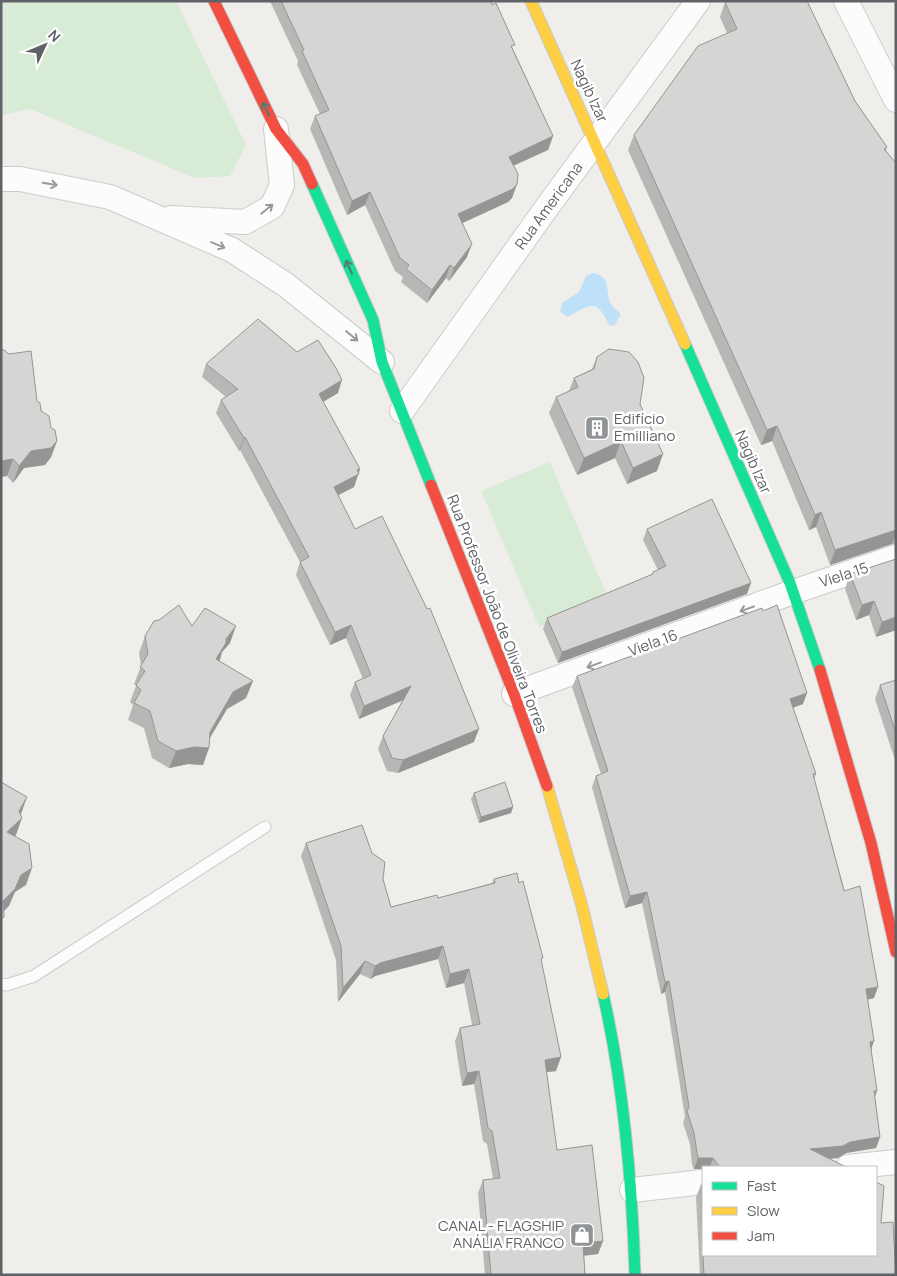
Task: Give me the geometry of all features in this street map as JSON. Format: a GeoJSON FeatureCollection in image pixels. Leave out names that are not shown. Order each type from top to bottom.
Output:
{"type":"FeatureCollection","features":[{"type":"Feature","properties":{"kind":"street","name":"Rua Professor João de Oliveira Torres"},"geometry":{"type":"LineString","coordinates":[[214,1],[276,128],[303,164],[373,320],[382,362],[514,694],[554,806],[582,906],[607,1012],[632,1190],[635,1275]]}},
{"type":"Feature","properties":{"kind":"street","name":"Nagib Izar"},"geometry":{"type":"LineString","coordinates":[[531,1],[596,142],[809,632],[850,765],[871,844],[896,952]]}},
{"type":"Feature","properties":{"kind":"street","name":"Rua Americana"},"geometry":{"type":"LineString","coordinates":[[402,411],[698,1]]}},
{"type":"Feature","properties":{"kind":"street"},"geometry":{"type":"LineString","coordinates":[[846,1],[896,100]]}},
{"type":"Feature","properties":{"kind":"street"},"geometry":{"type":"LineString","coordinates":[[152,216],[245,222],[272,207],[282,185],[276,128]]}},
{"type":"Feature","properties":{"kind":"street"},"geometry":{"type":"LineString","coordinates":[[1,179],[20,178],[102,195],[232,250],[286,285],[382,362]]}},
{"type":"Feature","properties":{"kind":"street","name":"Viela 15"},"geometry":{"type":"LineString","coordinates":[[792,592],[896,558]]}},
{"type":"Feature","properties":{"kind":"street","name":"Viela 16"},"geometry":{"type":"LineString","coordinates":[[514,694],[792,592]]}},
{"type":"Feature","properties":{"kind":"street"},"geometry":{"type":"LineString","coordinates":[[858,1166],[896,1162]]}},
{"type":"Feature","properties":{"kind":"street"},"geometry":{"type":"LineString","coordinates":[[632,1190],[702,1182]]}},
{"type":"Feature","properties":{"kind":"lane"},"geometry":{"type":"LineString","coordinates":[[1,984],[7,986],[34,976],[265,828]]}},
{"type":"Feature","properties":{"kind":"green space"},"geometry":{"type":"Polygon","coordinates":[[[1,1],[176,1],[246,145],[230,176],[195,178],[30,109],[1,115],[1,1]]]}},
{"type":"Feature","properties":{"kind":"green space"},"geometry":{"type":"Polygon","coordinates":[[[550,462],[608,598],[539,627],[481,491],[550,462]]]}},
{"type":"Feature","properties":{"kind":"water"},"geometry":{"type":"Polygon","coordinates":[[[593,273],[603,277],[607,284],[610,302],[621,314],[614,326],[609,325],[596,307],[587,307],[567,317],[560,311],[563,302],[579,292],[586,276],[593,273]]]}},
{"type":"Feature","properties":{"kind":"building"},"geometry":{"type":"Polygon","coordinates":[[[281,1],[491,1],[492,5],[496,3],[515,45],[511,46],[553,136],[509,157],[518,174],[517,184],[513,189],[458,214],[472,244],[454,268],[450,265],[432,290],[406,269],[409,265],[400,258],[370,192],[352,201],[315,116],[329,110],[281,1]]]}},
{"type":"Feature","properties":{"kind":"building"},"geometry":{"type":"Polygon","coordinates":[[[807,1],[855,101],[887,147],[884,149],[896,163],[896,530],[835,550],[821,512],[815,515],[777,426],[767,430],[634,135],[698,46],[737,29],[725,2],[807,1]]]}},
{"type":"Feature","properties":{"kind":"building"},"geometry":{"type":"Polygon","coordinates":[[[258,319],[297,352],[318,340],[336,368],[342,380],[319,394],[360,469],[357,470],[359,474],[334,487],[355,529],[382,516],[427,609],[430,608],[479,729],[403,760],[392,758],[383,736],[411,686],[364,706],[355,682],[371,675],[351,625],[335,632],[300,562],[309,557],[245,437],[221,400],[238,389],[206,364],[258,319]]]}},
{"type":"Feature","properties":{"kind":"building","name":"Edifício Emilliano"},"geometry":{"type":"Polygon","coordinates":[[[609,349],[629,352],[638,362],[644,378],[640,404],[663,454],[633,468],[621,441],[584,458],[556,397],[578,387],[574,378],[594,369],[597,357],[609,349]]]}},
{"type":"Feature","properties":{"kind":"building"},"geometry":{"type":"Polygon","coordinates":[[[1,350],[9,354],[31,351],[37,401],[40,403],[41,411],[49,416],[51,428],[55,430],[57,441],[51,448],[31,451],[19,466],[13,459],[1,461],[1,350]]]}},
{"type":"Feature","properties":{"kind":"building"},"geometry":{"type":"Polygon","coordinates":[[[712,499],[751,583],[562,652],[547,618],[653,574],[653,572],[666,566],[647,529],[712,499]]]}},
{"type":"Feature","properties":{"kind":"building"},"geometry":{"type":"Polygon","coordinates":[[[896,559],[896,617],[882,622],[874,601],[862,605],[850,574],[896,559]]]}},
{"type":"Feature","properties":{"kind":"building"},"geometry":{"type":"Polygon","coordinates":[[[179,605],[192,626],[205,608],[236,626],[226,639],[226,643],[216,659],[253,681],[233,692],[210,732],[209,748],[194,747],[176,751],[158,741],[150,711],[134,703],[141,690],[136,685],[145,671],[140,667],[148,654],[145,636],[154,621],[159,620],[179,605]]]}},
{"type":"Feature","properties":{"kind":"building"},"geometry":{"type":"Polygon","coordinates":[[[777,605],[807,693],[790,699],[816,774],[813,774],[844,891],[860,886],[878,987],[866,989],[874,1041],[870,1042],[877,1091],[874,1091],[880,1137],[850,1142],[843,1146],[810,1149],[844,1166],[719,1166],[713,1158],[698,1158],[694,1133],[687,1111],[689,1107],[669,981],[665,982],[647,892],[630,896],[596,776],[608,771],[577,676],[762,608],[763,611],[777,605]]]}},
{"type":"Feature","properties":{"kind":"building"},"geometry":{"type":"Polygon","coordinates":[[[896,680],[896,733],[880,685],[896,680]]]}},
{"type":"Feature","properties":{"kind":"building"},"geometry":{"type":"Polygon","coordinates":[[[1,782],[27,797],[19,811],[22,818],[7,832],[29,844],[32,868],[21,875],[15,889],[3,901],[4,917],[1,919],[1,782]]]}},
{"type":"Feature","properties":{"kind":"building"},"geometry":{"type":"Polygon","coordinates":[[[505,782],[513,807],[481,817],[474,793],[505,782]]]}},
{"type":"Feature","properties":{"kind":"building"},"geometry":{"type":"Polygon","coordinates":[[[362,825],[372,853],[385,862],[383,879],[391,907],[437,895],[438,898],[495,883],[494,879],[517,873],[519,883],[523,881],[543,958],[541,959],[561,1057],[545,1060],[557,1150],[592,1145],[603,1241],[583,1243],[585,1275],[491,1275],[483,1180],[500,1178],[492,1131],[488,1128],[479,1071],[467,1073],[460,1028],[480,1024],[469,969],[450,974],[443,946],[375,966],[365,961],[343,988],[341,946],[306,843],[362,825]]]}},
{"type":"Feature","properties":{"kind":"building"},"geometry":{"type":"Polygon","coordinates":[[[877,1182],[884,1186],[881,1223],[893,1222],[896,1275],[704,1275],[703,1256],[877,1256],[877,1182]]]}},
{"type":"Feature","properties":{"kind":"building"},"geometry":{"type":"Polygon","coordinates":[[[702,1184],[702,1218],[701,1185],[702,1184]]]}},
{"type":"Feature","properties":{"kind":"traffic: fast"},"geometry":{"type":"LineString","coordinates":[[312,184],[373,320],[382,362],[431,485]]}},
{"type":"Feature","properties":{"kind":"traffic: fast"},"geometry":{"type":"LineString","coordinates":[[685,344],[790,583],[820,670]]}},
{"type":"Feature","properties":{"kind":"traffic: fast"},"geometry":{"type":"LineString","coordinates":[[603,994],[622,1099],[626,1134],[632,1204],[635,1275]]}},
{"type":"Feature","properties":{"kind":"traffic: slow"},"geometry":{"type":"LineString","coordinates":[[531,1],[685,344]]}},
{"type":"Feature","properties":{"kind":"traffic: slow"},"geometry":{"type":"LineString","coordinates":[[547,786],[582,906],[603,994]]}},
{"type":"Feature","properties":{"kind":"traffic: jam"},"geometry":{"type":"LineString","coordinates":[[214,1],[276,129],[303,164],[312,184]]}},
{"type":"Feature","properties":{"kind":"traffic: jam"},"geometry":{"type":"LineString","coordinates":[[431,485],[514,694],[547,786]]}},
{"type":"Feature","properties":{"kind":"traffic: jam"},"geometry":{"type":"LineString","coordinates":[[820,670],[871,843],[896,952]]}},
{"type":"Feature","properties":{"kind":"place","name":"Edifício Emilliano"},"geometry":{"type":"Point","coordinates":[597,428]}},
{"type":"Feature","properties":{"kind":"place","name":"CANAL - FLAGSHIP ANÁLIA FRANCO"},"geometry":{"type":"Point","coordinates":[582,1235]}}]}
